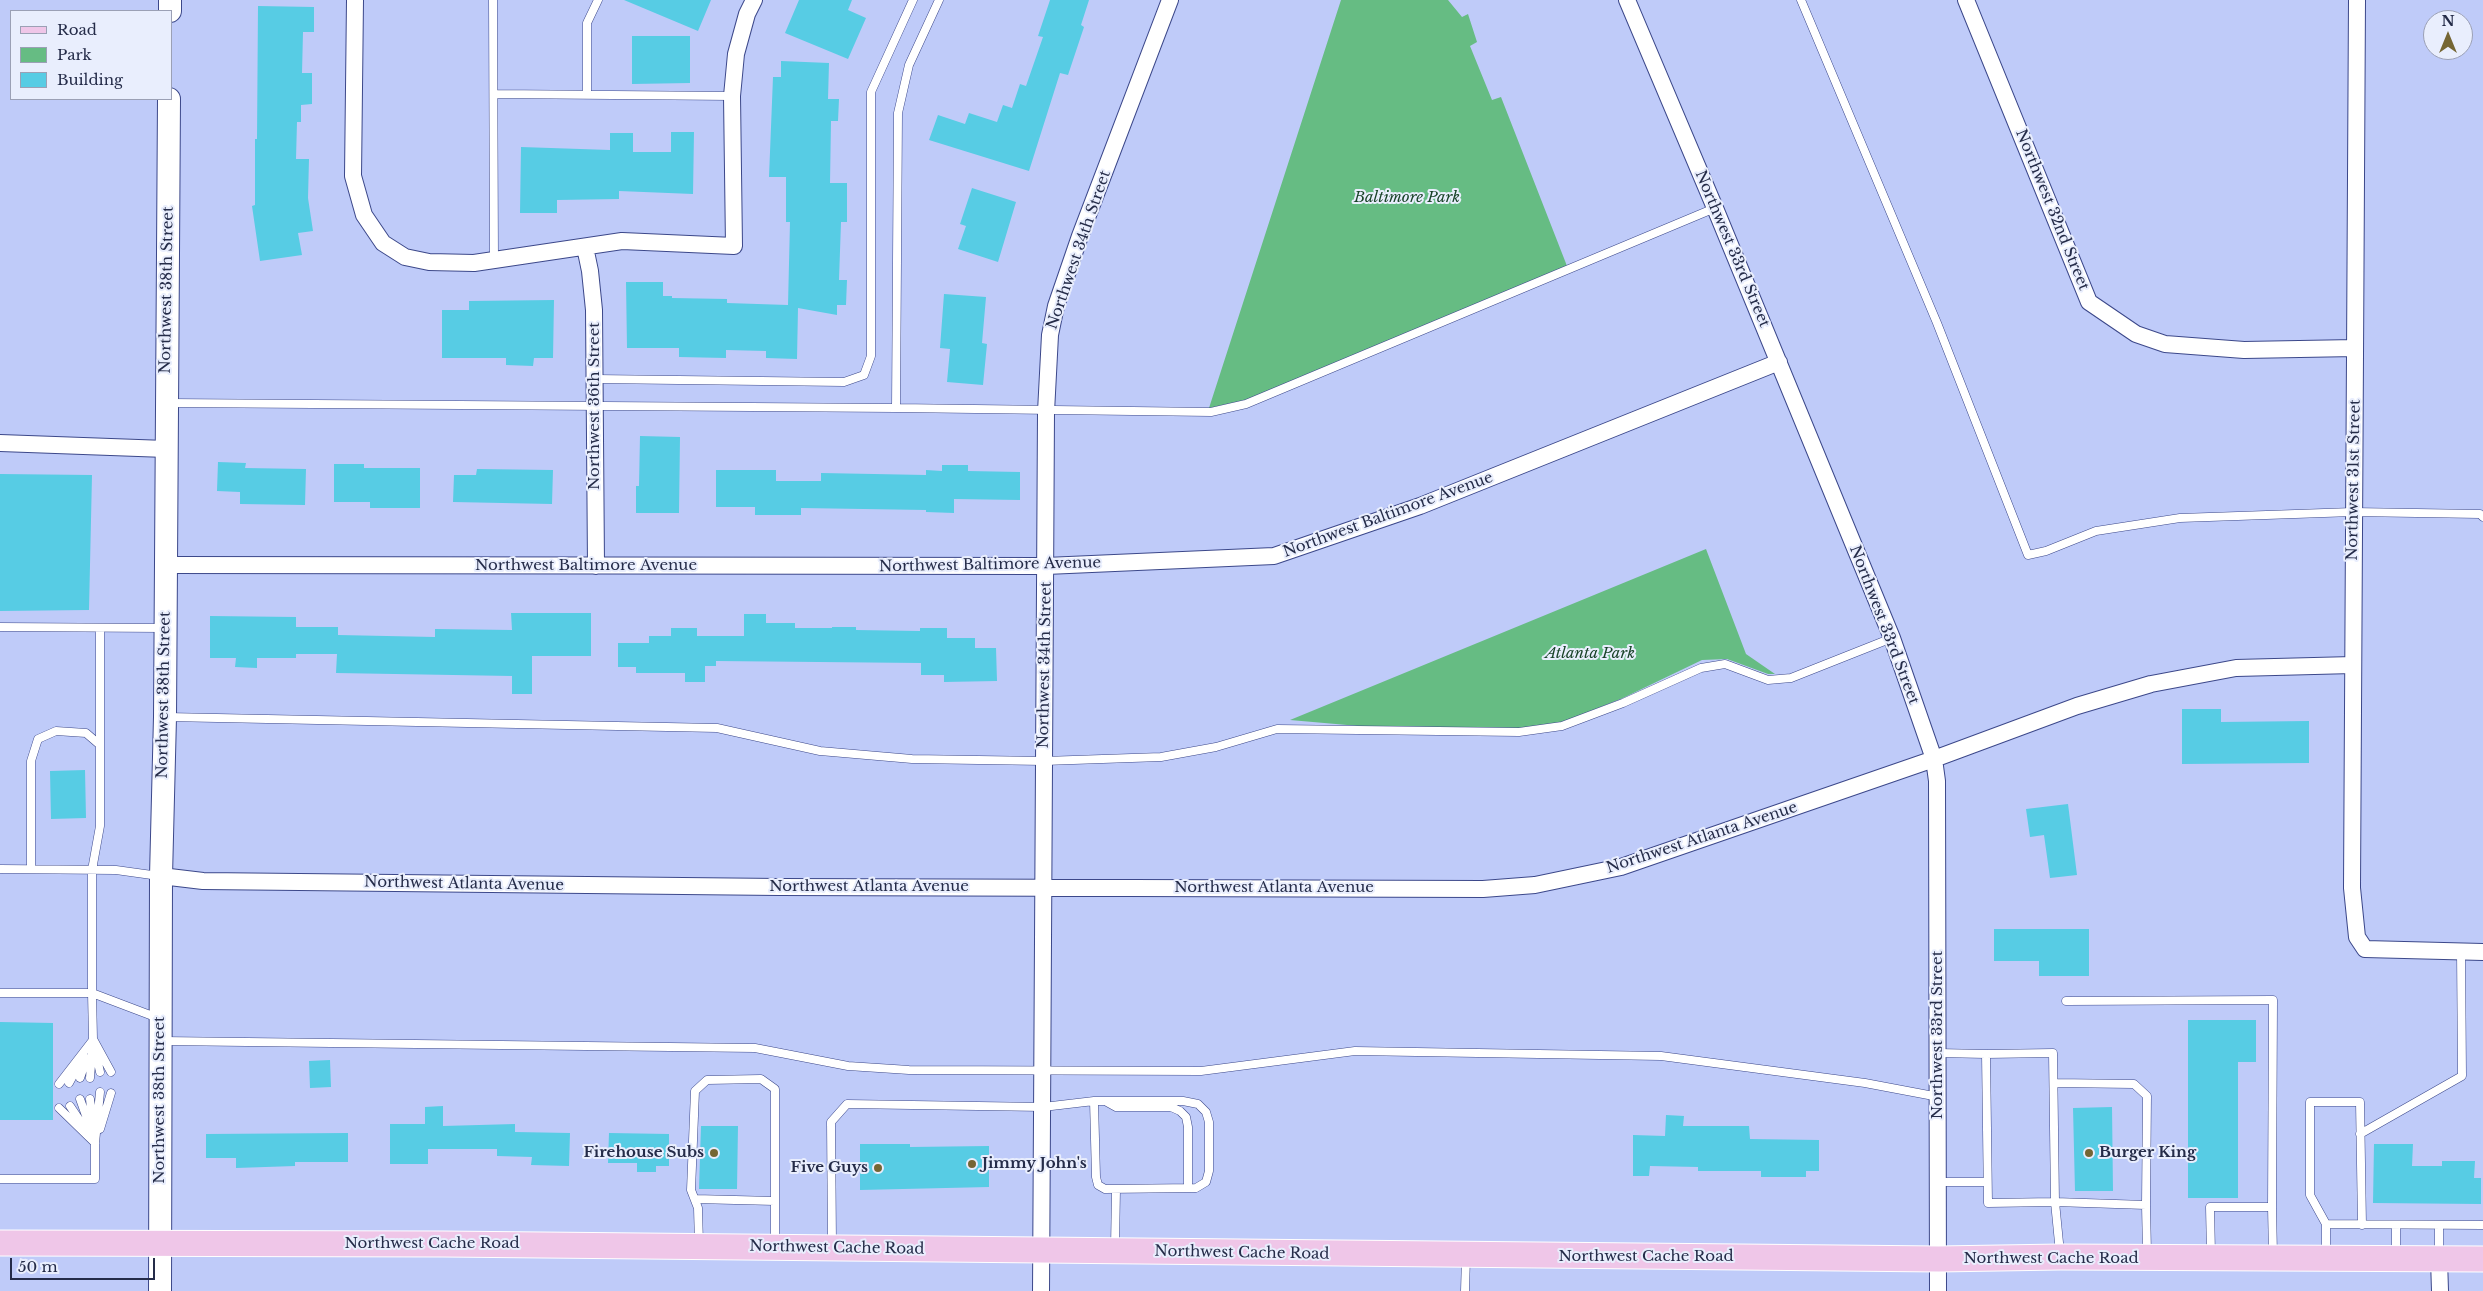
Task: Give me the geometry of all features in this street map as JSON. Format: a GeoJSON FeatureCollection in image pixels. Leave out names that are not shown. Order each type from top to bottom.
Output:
{"type":"FeatureCollection","features":[{"type":"Feature","properties":{"kind":"main road","name":"Northwest 38th Street"},"geometry":{"type":"LineString","coordinates":[[160,1291],[161,876],[165,717],[169,100]]}},
{"type":"Feature","properties":{"kind":"main road","name":"Northwest Cache Road"},"geometry":{"type":"LineString","coordinates":[[0,1242],[699,1246],[1466,1256],[1939,1259],[2060,1257],[2147,1259],[2483,1259]]}},
{"type":"Feature","properties":{"kind":"street"},"geometry":{"type":"LineString","coordinates":[[355,0],[353,176],[364,215],[384,243],[405,257],[429,262],[474,263],[622,241],[734,246],[732,96],[736,54],[754,0]]}},
{"type":"Feature","properties":{"kind":"street","name":"Northwest 34th Street"},"geometry":{"type":"LineString","coordinates":[[1041,1291],[1046,412],[1050,335],[1056,306],[1083,227],[1170,0]]}},
{"type":"Feature","properties":{"kind":"street","name":"Northwest 33rd Street"},"geometry":{"type":"LineString","coordinates":[[1627,0],[1779,362],[1892,638],[1934,759],[1937,781],[1938,1291]]}},
{"type":"Feature","properties":{"kind":"street","name":"Northwest 32nd Street"},"geometry":{"type":"LineString","coordinates":[[1966,0],[2089,302],[2136,334],[2165,344],[2244,350],[2355,348]]}},
{"type":"Feature","properties":{"kind":"street","name":"Northwest 31st Street"},"geometry":{"type":"LineString","coordinates":[[2357,0],[2352,888],[2357,938],[2365,949],[2460,951]]}},
{"type":"Feature","properties":{"kind":"street","name":"Northwest 36th Street"},"geometry":{"type":"LineString","coordinates":[[585,247],[590,271],[594,310],[596,566]]}},
{"type":"Feature","properties":{"kind":"street","name":"Northwest Baltimore Avenue"},"geometry":{"type":"LineString","coordinates":[[166,565],[1046,566],[1274,556],[1420,506],[1779,362]]}},
{"type":"Feature","properties":{"kind":"street"},"geometry":{"type":"LineString","coordinates":[[0,443],[166,449]]}},
{"type":"Feature","properties":{"kind":"street","name":"Northwest Atlanta Avenue"},"geometry":{"type":"LineString","coordinates":[[161,876],[203,881],[1043,887],[1483,889],[1535,885],[1622,867],[1934,759],[2077,706],[2151,684],[2236,668],[2353,665]]}},
{"type":"Feature","properties":{"kind":"street"},"geometry":{"type":"LineString","coordinates":[[2460,951],[2483,952]]}},
{"type":"Feature","properties":{"kind":"street"},"geometry":{"type":"LineString","coordinates":[[2439,1259],[2440,1291]]}},
{"type":"Feature","properties":{"kind":"lane"},"geometry":{"type":"LineString","coordinates":[[493,0],[494,260]]}},
{"type":"Feature","properties":{"kind":"lane"},"geometry":{"type":"LineString","coordinates":[[587,95],[587,23],[598,0]]}},
{"type":"Feature","properties":{"kind":"lane"},"geometry":{"type":"LineString","coordinates":[[595,379],[844,382],[864,375],[871,356],[871,92],[913,0]]}},
{"type":"Feature","properties":{"kind":"lane"},"geometry":{"type":"LineString","coordinates":[[896,408],[898,113],[909,65],[939,0]]}},
{"type":"Feature","properties":{"kind":"lane"},"geometry":{"type":"LineString","coordinates":[[1801,0],[1937,323],[2028,555],[2046,551],[2096,531],[2180,518],[2353,512],[2480,514],[2483,517]]}},
{"type":"Feature","properties":{"kind":"lane"},"geometry":{"type":"LineString","coordinates":[[494,94],[732,96]]}},
{"type":"Feature","properties":{"kind":"lane"},"geometry":{"type":"LineString","coordinates":[[166,403],[1211,412],[1246,404],[1715,208]]}},
{"type":"Feature","properties":{"kind":"lane"},"geometry":{"type":"LineString","coordinates":[[0,627],[165,628]]}},
{"type":"Feature","properties":{"kind":"lane"},"geometry":{"type":"LineString","coordinates":[[90,1078],[93,1039],[92,870],[100,826],[100,628]]}},
{"type":"Feature","properties":{"kind":"lane"},"geometry":{"type":"LineString","coordinates":[[165,717],[717,728],[820,751],[912,759],[1044,761],[1161,758],[1216,747],[1277,729],[1518,732],[1562,726],[1623,703],[1701,668],[1725,664],[1768,680],[1791,678],[1892,638]]}},
{"type":"Feature","properties":{"kind":"lane"},"geometry":{"type":"LineString","coordinates":[[31,869],[31,761],[38,739],[56,731],[86,733],[100,745]]}},
{"type":"Feature","properties":{"kind":"lane"},"geometry":{"type":"LineString","coordinates":[[0,869],[116,870],[161,876]]}},
{"type":"Feature","properties":{"kind":"lane"},"geometry":{"type":"LineString","coordinates":[[2360,1134],[2462,1076],[2460,951]]}},
{"type":"Feature","properties":{"kind":"lane"},"geometry":{"type":"LineString","coordinates":[[0,993],[92,993],[160,1019]]}},
{"type":"Feature","properties":{"kind":"lane"},"geometry":{"type":"LineString","coordinates":[[2066,1001],[2273,1000],[2273,1259]]}},
{"type":"Feature","properties":{"kind":"lane"},"geometry":{"type":"LineString","coordinates":[[93,1039],[100,1072]]}},
{"type":"Feature","properties":{"kind":"lane"},"geometry":{"type":"LineString","coordinates":[[93,1039],[111,1072]]}},
{"type":"Feature","properties":{"kind":"lane"},"geometry":{"type":"LineString","coordinates":[[80,1078],[93,1039]]}},
{"type":"Feature","properties":{"kind":"lane"},"geometry":{"type":"LineString","coordinates":[[69,1083],[93,1039]]}},
{"type":"Feature","properties":{"kind":"lane"},"geometry":{"type":"LineString","coordinates":[[59,1084],[93,1039]]}},
{"type":"Feature","properties":{"kind":"lane"},"geometry":{"type":"LineString","coordinates":[[160,1041],[755,1048],[848,1066],[909,1070],[1201,1071],[1355,1051],[1661,1056],[1865,1083],[1939,1097]]}},
{"type":"Feature","properties":{"kind":"lane"},"geometry":{"type":"LineString","coordinates":[[1938,1053],[2053,1053],[2055,1202],[2060,1257]]}},
{"type":"Feature","properties":{"kind":"lane"},"geometry":{"type":"LineString","coordinates":[[1986,1054],[1988,1203],[2055,1202],[2146,1205]]}},
{"type":"Feature","properties":{"kind":"lane"},"geometry":{"type":"LineString","coordinates":[[699,1246],[698,1208],[692,1190],[695,1091],[708,1080],[761,1079],[775,1089],[775,1247]]}},
{"type":"Feature","properties":{"kind":"lane"},"geometry":{"type":"LineString","coordinates":[[2054,1083],[2134,1084],[2147,1096],[2147,1259]]}},
{"type":"Feature","properties":{"kind":"lane"},"geometry":{"type":"LineString","coordinates":[[0,1178],[95,1179],[95,1143],[100,1092]]}},
{"type":"Feature","properties":{"kind":"lane"},"geometry":{"type":"LineString","coordinates":[[95,1143],[111,1093]]}},
{"type":"Feature","properties":{"kind":"lane"},"geometry":{"type":"LineString","coordinates":[[80,1099],[95,1143]]}},
{"type":"Feature","properties":{"kind":"lane"},"geometry":{"type":"LineString","coordinates":[[90,1099],[95,1143]]}},
{"type":"Feature","properties":{"kind":"lane"},"geometry":{"type":"LineString","coordinates":[[832,1248],[831,1122],[847,1104],[1043,1107],[1094,1101],[1183,1101],[1198,1104],[1206,1112],[1209,1122],[1208,1177],[1202,1186],[1188,1188],[1105,1189],[1098,1185],[1096,1178],[1094,1101]]}},
{"type":"Feature","properties":{"kind":"lane"},"geometry":{"type":"LineString","coordinates":[[1106,1101],[1116,1107],[1171,1107],[1180,1111],[1186,1118],[1188,1127],[1188,1188]]}},
{"type":"Feature","properties":{"kind":"lane"},"geometry":{"type":"LineString","coordinates":[[2326,1259],[2326,1224],[2310,1195],[2310,1102],[2360,1102],[2362,1224]]}},
{"type":"Feature","properties":{"kind":"lane"},"geometry":{"type":"LineString","coordinates":[[70,1106],[95,1143]]}},
{"type":"Feature","properties":{"kind":"lane"},"geometry":{"type":"LineString","coordinates":[[59,1108],[95,1143]]}},
{"type":"Feature","properties":{"kind":"lane"},"geometry":{"type":"LineString","coordinates":[[1939,1182],[1987,1182]]}},
{"type":"Feature","properties":{"kind":"lane"},"geometry":{"type":"LineString","coordinates":[[1115,1251],[1116,1189]]}},
{"type":"Feature","properties":{"kind":"lane"},"geometry":{"type":"LineString","coordinates":[[695,1199],[775,1201]]}},
{"type":"Feature","properties":{"kind":"lane"},"geometry":{"type":"LineString","coordinates":[[2211,1259],[2210,1208],[2272,1208]]}},
{"type":"Feature","properties":{"kind":"lane"},"geometry":{"type":"LineString","coordinates":[[2326,1224],[2483,1225]]}},
{"type":"Feature","properties":{"kind":"lane"},"geometry":{"type":"LineString","coordinates":[[2396,1224],[2396,1259]]}},
{"type":"Feature","properties":{"kind":"lane"},"geometry":{"type":"LineString","coordinates":[[2439,1259],[2440,1224]]}},
{"type":"Feature","properties":{"kind":"lane"},"geometry":{"type":"LineString","coordinates":[[1465,1291],[1466,1256]]}},
{"type":"Feature","properties":{"kind":"green space","name":"Baltimore Park"},"geometry":{"type":"Polygon","coordinates":[[[1341,0],[1448,0],[1462,17],[1468,14],[1477,42],[1470,46],[1492,100],[1501,97],[1567,266],[1246,400],[1209,408],[1341,0]]]}},
{"type":"Feature","properties":{"kind":"green space","name":"Atlanta Park"},"geometry":{"type":"Polygon","coordinates":[[[1706,549],[1746,654],[1775,674],[1768,674],[1727,659],[1702,660],[1623,698],[1561,723],[1520,730],[1370,727],[1290,720],[1706,549]]]}},
{"type":"Feature","properties":{"kind":"building"},"geometry":{"type":"Polygon","coordinates":[[[624,0],[711,0],[698,31],[624,0]]]}},
{"type":"Feature","properties":{"kind":"building"},"geometry":{"type":"Polygon","coordinates":[[[799,0],[852,0],[848,10],[866,18],[848,59],[785,33],[799,0]]]}},
{"type":"Feature","properties":{"kind":"building"},"geometry":{"type":"Polygon","coordinates":[[[1050,0],[1089,0],[1081,25],[1084,27],[1068,75],[1060,73],[1029,171],[929,140],[938,115],[965,124],[969,113],[997,122],[1003,105],[1012,108],[1020,84],[1026,86],[1043,37],[1038,36],[1050,0]]]}},
{"type":"Feature","properties":{"kind":"building"},"geometry":{"type":"Polygon","coordinates":[[[258,6],[314,7],[314,32],[303,32],[302,73],[312,73],[312,104],[301,105],[301,122],[297,122],[296,159],[309,159],[308,198],[313,231],[298,233],[302,255],[260,261],[252,206],[255,205],[255,139],[257,139],[258,6]]]}},
{"type":"Feature","properties":{"kind":"building"},"geometry":{"type":"Polygon","coordinates":[[[632,36],[690,36],[690,83],[632,84],[632,36]]]}},
{"type":"Feature","properties":{"kind":"building"},"geometry":{"type":"Polygon","coordinates":[[[781,61],[829,63],[828,99],[839,99],[838,121],[831,121],[830,183],[847,183],[847,222],[841,222],[839,280],[847,280],[846,305],[837,305],[837,315],[798,308],[797,359],[766,358],[766,351],[726,350],[726,358],[679,357],[679,348],[627,348],[626,282],[663,282],[663,296],[672,296],[672,298],[727,299],[727,303],[788,305],[790,222],[786,222],[786,177],[769,177],[773,77],[781,77],[781,61]]]}},
{"type":"Feature","properties":{"kind":"building"},"geometry":{"type":"Polygon","coordinates":[[[671,132],[694,132],[693,194],[619,191],[619,199],[557,200],[557,213],[520,213],[521,147],[610,150],[610,133],[633,133],[633,152],[671,152],[671,132]]]}},
{"type":"Feature","properties":{"kind":"building"},"geometry":{"type":"Polygon","coordinates":[[[972,188],[1016,202],[998,262],[958,249],[966,226],[960,224],[972,188]]]}},
{"type":"Feature","properties":{"kind":"building"},"geometry":{"type":"Polygon","coordinates":[[[944,294],[986,297],[982,343],[987,344],[983,385],[947,382],[950,349],[940,348],[944,294]]]}},
{"type":"Feature","properties":{"kind":"building"},"geometry":{"type":"Polygon","coordinates":[[[554,300],[553,358],[534,358],[533,366],[506,365],[506,358],[442,358],[442,310],[469,310],[469,301],[554,300]]]}},
{"type":"Feature","properties":{"kind":"building"},"geometry":{"type":"Polygon","coordinates":[[[640,436],[680,437],[679,513],[636,513],[636,486],[639,486],[640,436]]]}},
{"type":"Feature","properties":{"kind":"building"},"geometry":{"type":"Polygon","coordinates":[[[218,462],[246,463],[245,468],[306,469],[305,505],[240,504],[240,492],[217,491],[218,462]]]}},
{"type":"Feature","properties":{"kind":"building"},"geometry":{"type":"Polygon","coordinates":[[[334,464],[364,464],[364,468],[420,468],[420,508],[370,508],[370,502],[334,502],[334,464]]]}},
{"type":"Feature","properties":{"kind":"building"},"geometry":{"type":"Polygon","coordinates":[[[942,465],[968,465],[968,471],[1020,472],[1020,500],[954,499],[954,513],[926,512],[926,510],[801,508],[801,515],[755,515],[755,507],[716,507],[716,470],[776,470],[776,481],[821,481],[821,473],[926,475],[926,470],[942,471],[942,465]]]}},
{"type":"Feature","properties":{"kind":"building"},"geometry":{"type":"Polygon","coordinates":[[[477,469],[553,470],[552,504],[453,502],[454,475],[476,475],[477,469]]]}},
{"type":"Feature","properties":{"kind":"building"},"geometry":{"type":"Polygon","coordinates":[[[0,474],[92,475],[89,610],[0,611],[0,474]]]}},
{"type":"Feature","properties":{"kind":"building"},"geometry":{"type":"Polygon","coordinates":[[[511,613],[591,613],[591,656],[532,656],[532,694],[512,694],[512,676],[336,673],[337,654],[296,654],[296,658],[257,658],[257,668],[235,667],[236,658],[210,658],[210,616],[296,617],[296,627],[338,627],[338,635],[435,637],[435,629],[512,630],[511,613]]]}},
{"type":"Feature","properties":{"kind":"building"},"geometry":{"type":"Polygon","coordinates":[[[744,614],[766,614],[766,623],[795,623],[795,628],[856,627],[856,630],[920,631],[920,628],[947,628],[947,638],[975,638],[975,648],[996,648],[997,681],[944,682],[944,675],[921,675],[921,663],[716,661],[716,666],[705,666],[705,682],[685,682],[685,673],[636,673],[636,667],[618,667],[618,643],[649,643],[649,636],[671,636],[671,628],[697,628],[697,636],[744,636],[744,614]]]}},
{"type":"Feature","properties":{"kind":"building"},"geometry":{"type":"Polygon","coordinates":[[[2182,709],[2221,709],[2221,722],[2309,721],[2309,763],[2182,764],[2182,709]]]}},
{"type":"Feature","properties":{"kind":"building"},"geometry":{"type":"Polygon","coordinates":[[[85,770],[86,818],[51,819],[50,771],[85,770]]]}},
{"type":"Feature","properties":{"kind":"building"},"geometry":{"type":"Polygon","coordinates":[[[2068,804],[2077,875],[2050,878],[2044,835],[2030,837],[2026,809],[2068,804]]]}},
{"type":"Feature","properties":{"kind":"building"},"geometry":{"type":"Polygon","coordinates":[[[1994,929],[2089,929],[2089,976],[2039,976],[2039,961],[1994,961],[1994,929]]]}},
{"type":"Feature","properties":{"kind":"building"},"geometry":{"type":"Polygon","coordinates":[[[2188,1020],[2256,1020],[2256,1062],[2238,1062],[2238,1198],[2188,1198],[2188,1020]]]}},
{"type":"Feature","properties":{"kind":"building"},"geometry":{"type":"Polygon","coordinates":[[[0,1022],[53,1023],[53,1120],[0,1120],[0,1022]]]}},
{"type":"Feature","properties":{"kind":"building"},"geometry":{"type":"Polygon","coordinates":[[[330,1060],[331,1087],[310,1088],[309,1061],[330,1060]]]}},
{"type":"Feature","properties":{"kind":"building"},"geometry":{"type":"Polygon","coordinates":[[[443,1106],[443,1126],[515,1124],[515,1132],[570,1133],[569,1166],[531,1165],[532,1157],[497,1156],[497,1149],[428,1149],[428,1164],[390,1164],[390,1124],[425,1124],[425,1107],[443,1106]]]}},
{"type":"Feature","properties":{"kind":"building"},"geometry":{"type":"Polygon","coordinates":[[[2112,1107],[2113,1191],[2075,1191],[2073,1108],[2112,1107]]]}},
{"type":"Feature","properties":{"kind":"building"},"geometry":{"type":"Polygon","coordinates":[[[1666,1115],[1684,1116],[1683,1126],[1749,1126],[1750,1139],[1819,1140],[1819,1171],[1806,1171],[1806,1177],[1761,1177],[1761,1171],[1698,1171],[1698,1167],[1650,1166],[1649,1176],[1633,1176],[1633,1135],[1665,1136],[1666,1115]]]}},
{"type":"Feature","properties":{"kind":"building"},"geometry":{"type":"Polygon","coordinates":[[[701,1126],[738,1126],[737,1189],[699,1189],[701,1126]]]}},
{"type":"Feature","properties":{"kind":"building"},"geometry":{"type":"Polygon","coordinates":[[[348,1133],[348,1162],[295,1162],[295,1166],[236,1168],[236,1158],[206,1158],[206,1134],[348,1133]]]}},
{"type":"Feature","properties":{"kind":"building"},"geometry":{"type":"Polygon","coordinates":[[[609,1133],[669,1134],[669,1166],[656,1166],[656,1172],[637,1172],[637,1163],[608,1163],[609,1133]]]}},
{"type":"Feature","properties":{"kind":"building"},"geometry":{"type":"Polygon","coordinates":[[[860,1144],[910,1144],[910,1147],[989,1146],[989,1187],[860,1190],[860,1144]]]}},
{"type":"Feature","properties":{"kind":"building"},"geometry":{"type":"Polygon","coordinates":[[[2374,1144],[2413,1144],[2412,1166],[2442,1166],[2442,1161],[2475,1161],[2474,1178],[2481,1178],[2481,1204],[2373,1203],[2374,1144]]]}},
{"type":"Feature","properties":{"kind":"place","name":"Firehouse Subs"},"geometry":{"type":"Point","coordinates":[714,1153]}},
{"type":"Feature","properties":{"kind":"place","name":"Burger King"},"geometry":{"type":"Point","coordinates":[2089,1153]}},
{"type":"Feature","properties":{"kind":"place","name":"Jimmy John's"},"geometry":{"type":"Point","coordinates":[972,1164]}},
{"type":"Feature","properties":{"kind":"place","name":"Five Guys"},"geometry":{"type":"Point","coordinates":[878,1168]}}]}
